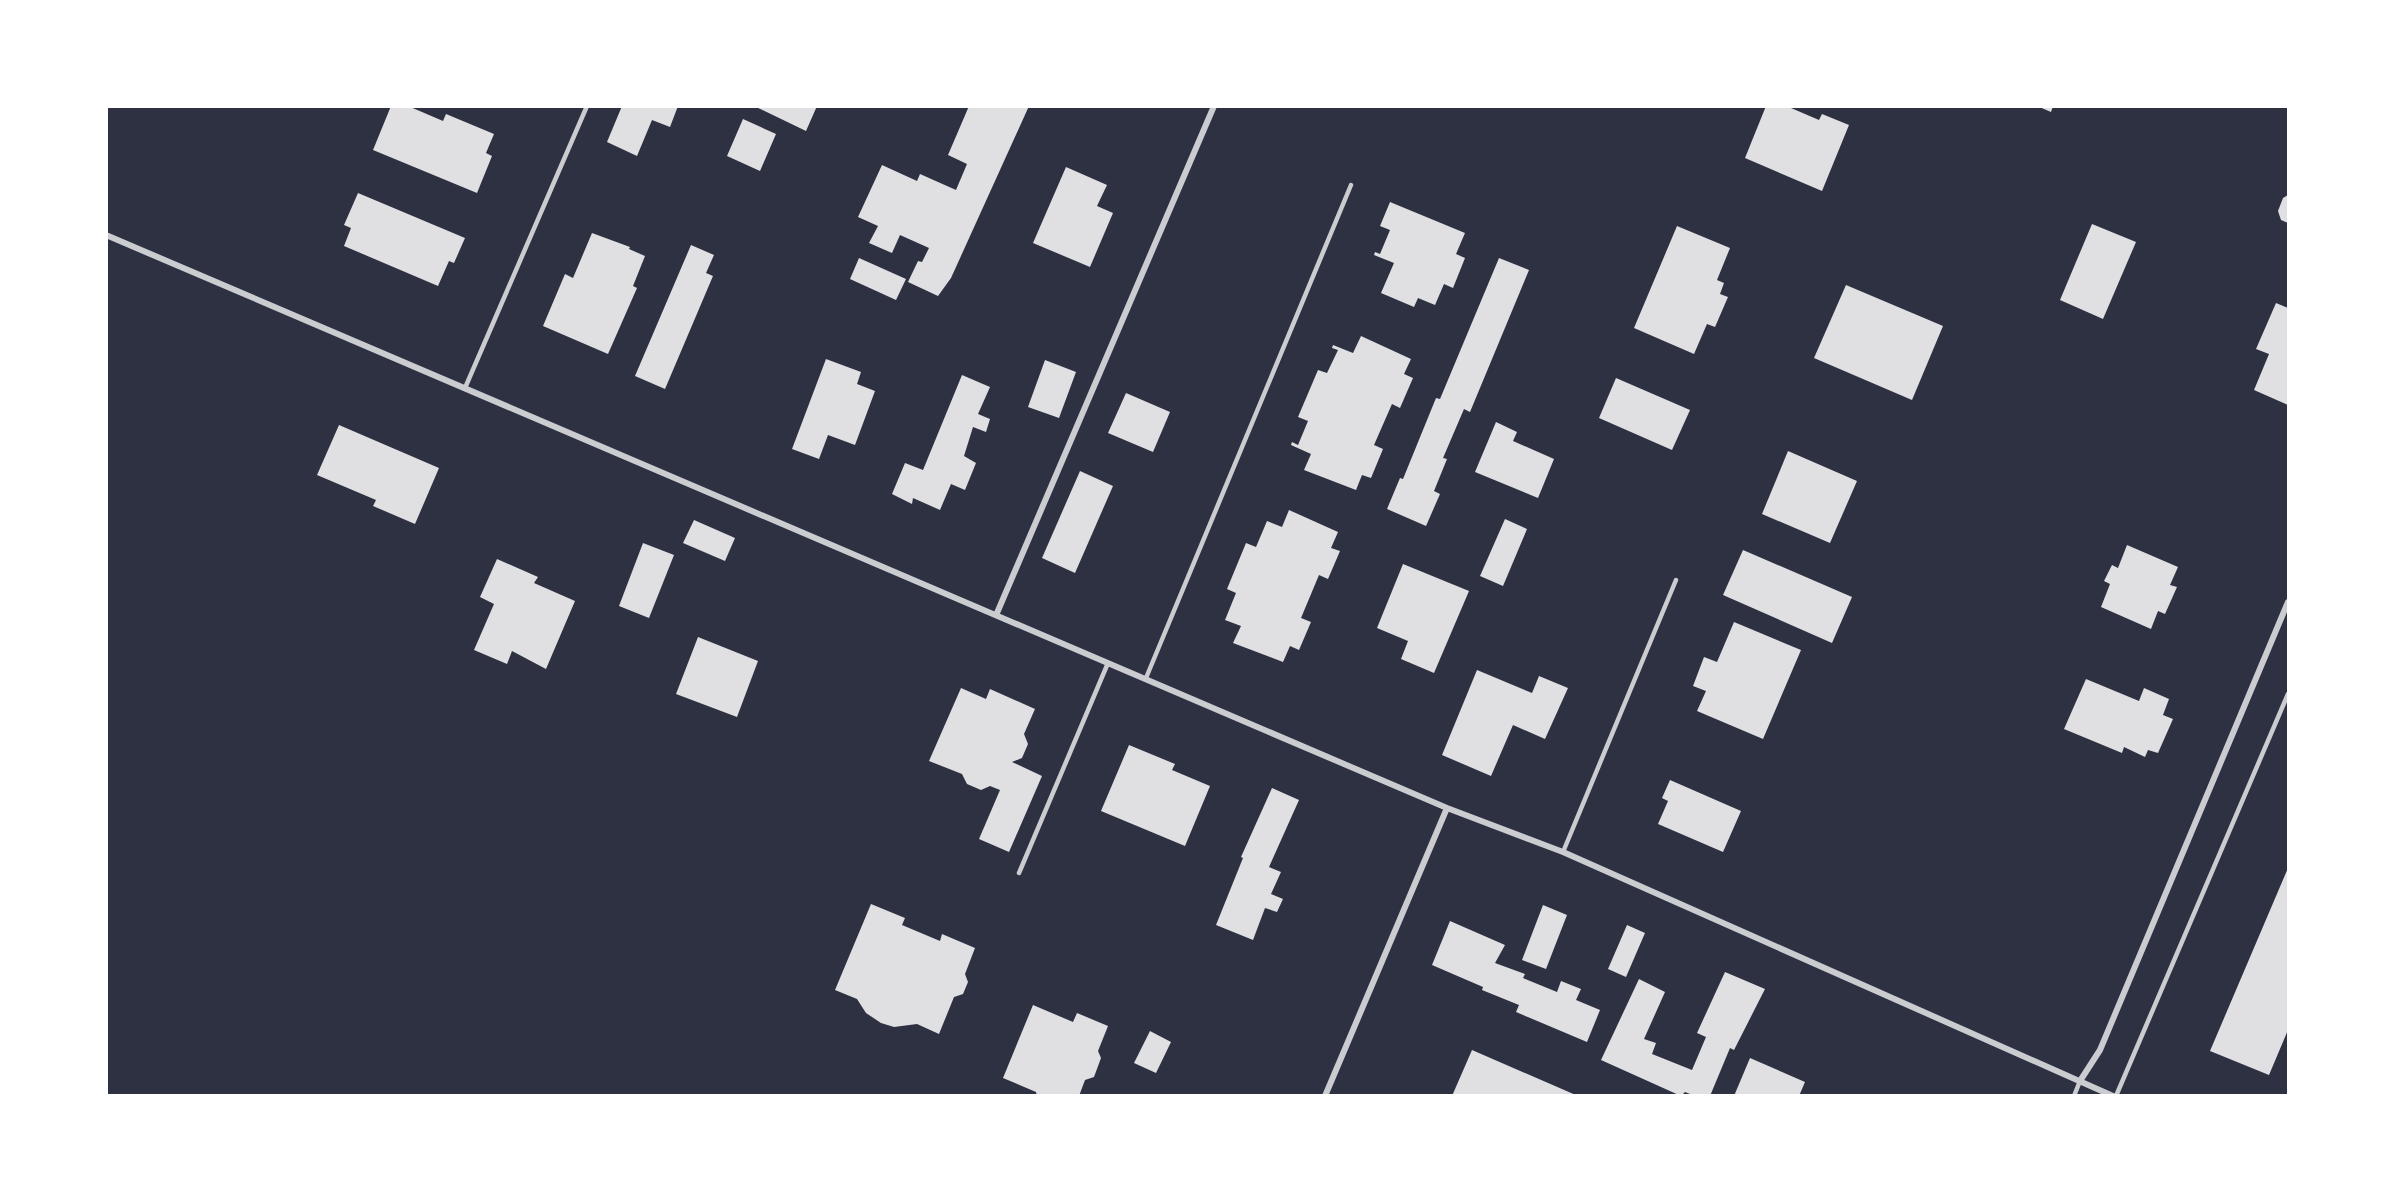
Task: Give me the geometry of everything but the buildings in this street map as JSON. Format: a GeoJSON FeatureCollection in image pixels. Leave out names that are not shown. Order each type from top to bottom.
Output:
{"type":"FeatureCollection","features":[{"type":"Feature","properties":{"kind":"street"},"geometry":{"type":"LineString","coordinates":[[997,613],[1214,106]]}},
{"type":"Feature","properties":{"kind":"street"},"geometry":{"type":"LineString","coordinates":[[106,235],[997,613],[1447,808],[1563,852],[2115,1095]]}},
{"type":"Feature","properties":{"kind":"street"},"geometry":{"type":"LineString","coordinates":[[2080,1081],[2100,1050],[2289,602]]}},
{"type":"Feature","properties":{"kind":"street"},"geometry":{"type":"LineString","coordinates":[[1325,1095],[1447,808]]}},
{"type":"Feature","properties":{"kind":"lane"},"geometry":{"type":"LineString","coordinates":[[465,388],[587,106]]}},
{"type":"Feature","properties":{"kind":"lane"},"geometry":{"type":"LineString","coordinates":[[1146,678],[1351,185]]}},
{"type":"Feature","properties":{"kind":"lane"},"geometry":{"type":"LineString","coordinates":[[1563,852],[1676,580]]}},
{"type":"Feature","properties":{"kind":"lane"},"geometry":{"type":"LineString","coordinates":[[1019,873],[1109,662]]}},
{"type":"Feature","properties":{"kind":"lane"},"geometry":{"type":"LineString","coordinates":[[2115,1095],[2289,694]]}},
{"type":"Feature","properties":{"kind":"lane"},"geometry":{"type":"LineString","coordinates":[[2074,1095],[2080,1081]]}}]}
